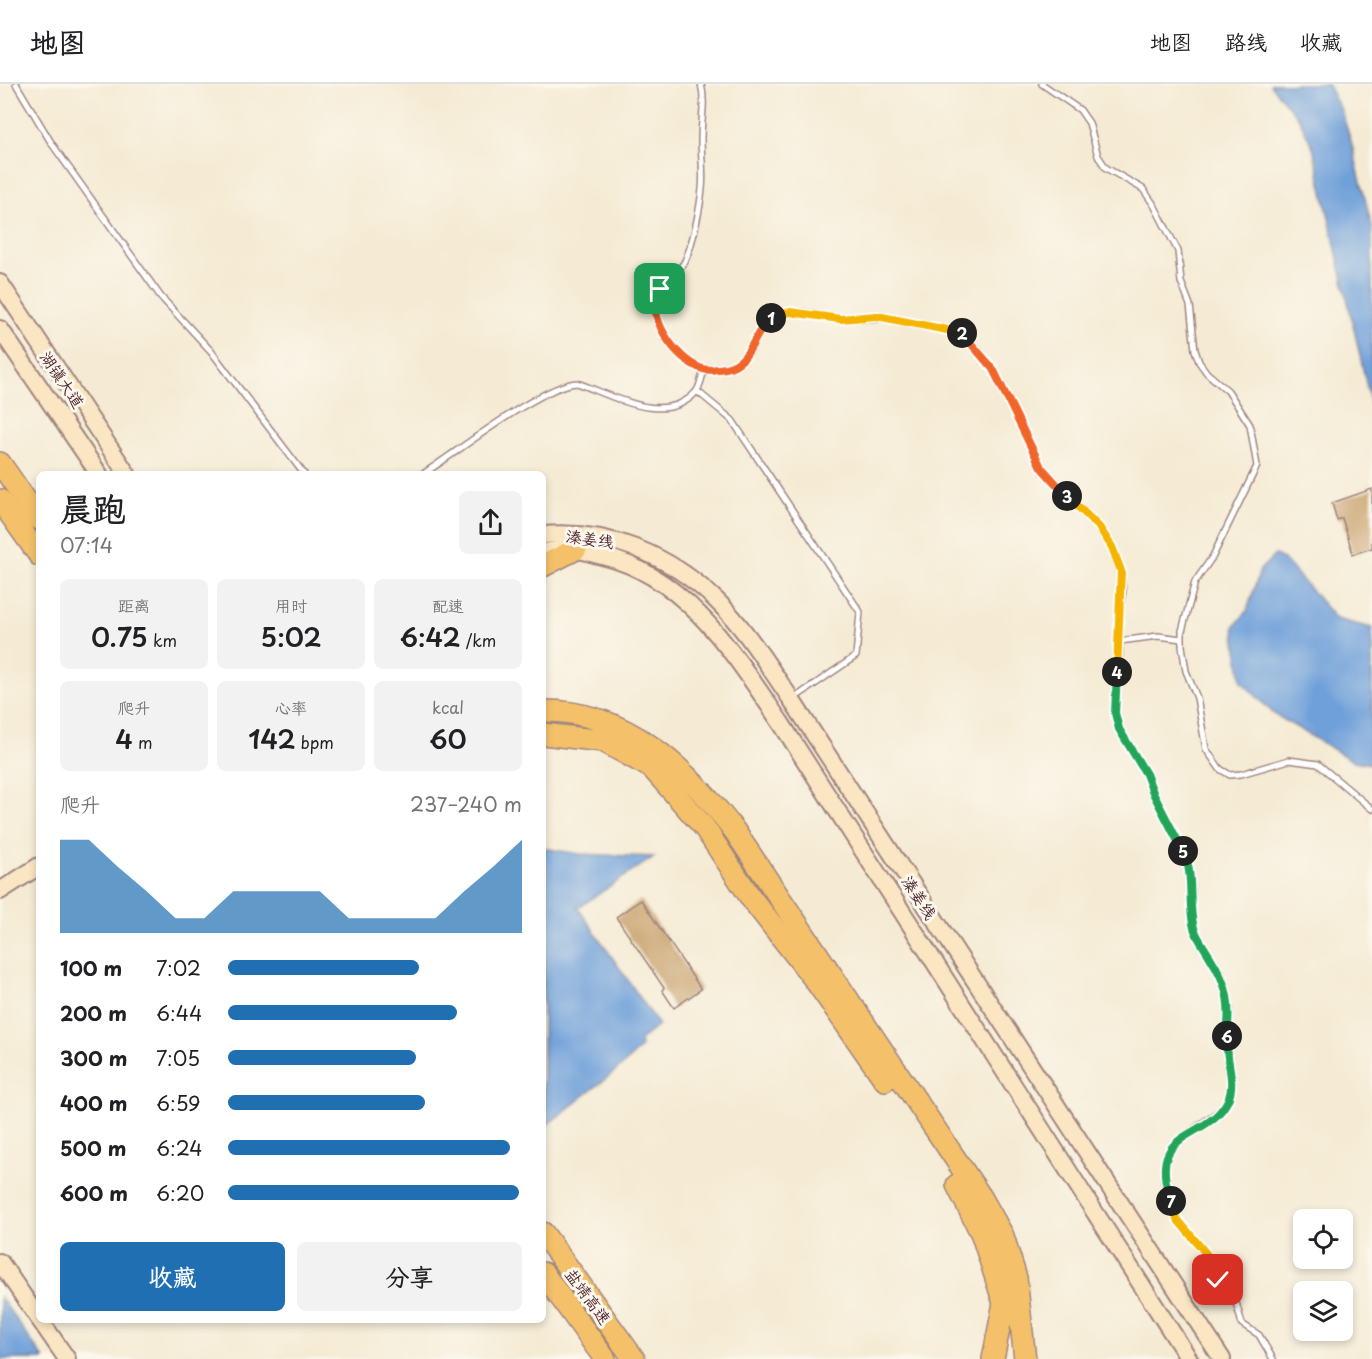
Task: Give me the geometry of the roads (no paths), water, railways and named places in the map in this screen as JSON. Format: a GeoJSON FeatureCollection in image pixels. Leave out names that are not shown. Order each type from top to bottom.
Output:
{"type":"FeatureCollection","features":[{"type":"Feature","properties":{"kind":"highway"},"geometry":{"type":"LineString","coordinates":[[0,463],[36,515]]}},
{"type":"Feature","properties":{"kind":"highway"},"geometry":{"type":"LineString","coordinates":[[0,500],[36,551]]}},
{"type":"Feature","properties":{"kind":"highway"},"geometry":{"type":"LineString","coordinates":[[546,564],[576,549]]}},
{"type":"Feature","properties":{"kind":"highway"},"geometry":{"type":"LineString","coordinates":[[546,700],[568,711],[610,722],[656,748],[705,793],[734,830],[981,1197],[1003,1236],[1016,1278],[1025,1359]]}},
{"type":"Feature","properties":{"kind":"highway"},"geometry":{"type":"LineString","coordinates":[[546,711],[568,711]]}},
{"type":"Feature","properties":{"kind":"highway"},"geometry":{"type":"LineString","coordinates":[[546,734],[603,741],[652,768],[704,827],[751,898],[816,980],[968,1202],[982,1235],[1008,1319],[1006,1359]]}},
{"type":"Feature","properties":{"kind":"highway","name":"盐靖高速"},"geometry":{"type":"LineString","coordinates":[[546,1237],[634,1359]]}},
{"type":"Feature","properties":{"kind":"highway","name":"盐靖高速"},"geometry":{"type":"LineString","coordinates":[[546,1277],[605,1359]]}},
{"type":"Feature","properties":{"kind":"highway"},"geometry":{"type":"LineString","coordinates":[[993,1359],[1004,1303]]}},
{"type":"Feature","properties":{"kind":"highway"},"geometry":{"type":"LineString","coordinates":[[598,1309],[642,1359]]}},
{"type":"Feature","properties":{"kind":"highway"},"geometry":{"type":"LineString","coordinates":[[1016,1359],[1023,1327]]}},
{"type":"Feature","properties":{"kind":"main road","name":"湖镇大道"},"geometry":{"type":"LineString","coordinates":[[0,283],[125,471]]}},
{"type":"Feature","properties":{"kind":"main road","name":"湖镇大道"},"geometry":{"type":"LineString","coordinates":[[0,329],[97,471]]}},
{"type":"Feature","properties":{"kind":"main road","name":"溱姜线"},"geometry":{"type":"LineString","coordinates":[[546,535],[572,532],[608,537],[639,549],[684,573],[717,601],[746,635],[791,699],[1222,1359]]}},
{"type":"Feature","properties":{"kind":"main road","name":"溱姜线"},"geometry":{"type":"LineString","coordinates":[[546,552],[576,549],[619,560],[656,578],[700,614],[729,648],[781,723],[1189,1359]]}},
{"type":"Feature","properties":{"kind":"main road"},"geometry":{"type":"LineString","coordinates":[[0,891],[36,868]]}},
{"type":"Feature","properties":{"kind":"main road"},"geometry":{"type":"LineString","coordinates":[[0,1262],[36,1315]]}},
{"type":"Feature","properties":{"kind":"main road"},"geometry":{"type":"LineString","coordinates":[[42,1323],[67,1359]]}},
{"type":"Feature","properties":{"kind":"lane"},"geometry":{"type":"LineString","coordinates":[[16,84],[52,144],[161,297],[211,351],[302,471]]}},
{"type":"Feature","properties":{"kind":"lane"},"geometry":{"type":"LineString","coordinates":[[701,84],[705,105],[701,137],[702,189],[697,214],[686,258],[679,272],[660,289],[654,298],[655,312],[671,346],[679,355],[704,370],[726,368],[739,362],[750,351],[766,321],[778,314],[802,312],[840,319],[893,318],[919,326],[959,331],[968,337],[993,369],[1041,467],[1099,527],[1112,547],[1121,571],[1120,640],[1115,713],[1119,729],[1146,774],[1154,795],[1186,857],[1192,888],[1191,913],[1195,932],[1221,974],[1230,1009],[1226,1043],[1232,1081],[1228,1099],[1222,1109],[1184,1136],[1167,1154],[1164,1182],[1177,1219],[1209,1257],[1218,1280],[1235,1299],[1242,1324],[1258,1335],[1273,1359]]}},
{"type":"Feature","properties":{"kind":"lane"},"geometry":{"type":"LineString","coordinates":[[1042,84],[1080,110],[1089,123],[1098,156],[1106,168],[1143,189],[1154,205],[1178,251],[1181,282],[1190,304],[1195,350],[1199,362],[1207,373],[1228,391],[1250,425],[1257,466],[1213,556],[1195,582],[1182,639],[1186,671],[1197,698],[1206,749],[1220,769],[1230,775],[1289,760],[1318,764],[1372,809]]}},
{"type":"Feature","properties":{"kind":"lane"},"geometry":{"type":"LineString","coordinates":[[427,471],[524,406],[565,383],[577,383],[660,409],[671,408],[697,392],[704,370]]}},
{"type":"Feature","properties":{"kind":"lane"},"geometry":{"type":"LineString","coordinates":[[697,392],[732,420],[860,612],[856,656],[791,699]]}},
{"type":"Feature","properties":{"kind":"lane"},"geometry":{"type":"LineString","coordinates":[[1120,640],[1158,636],[1182,639]]}},
{"type":"Feature","properties":{"kind":"water"},"geometry":{"type":"Polygon","coordinates":[[[1270,84],[1327,84],[1341,110],[1351,141],[1372,227],[1372,409],[1313,147],[1299,119],[1270,84]]]}},
{"type":"Feature","properties":{"kind":"water"},"geometry":{"type":"Polygon","coordinates":[[[1275,555],[1284,559],[1336,619],[1372,628],[1372,764],[1353,761],[1274,714],[1242,682],[1234,627],[1247,611],[1260,570],[1275,555]]]}},
{"type":"Feature","properties":{"kind":"water"},"geometry":{"type":"Polygon","coordinates":[[[546,848],[580,854],[654,857],[578,908],[659,1025],[640,1040],[641,1047],[622,1066],[546,1126],[546,848]]]}},
{"type":"Feature","properties":{"kind":"water"},"geometry":{"type":"Polygon","coordinates":[[[0,1297],[44,1359],[0,1359],[0,1297]]]}}]}
